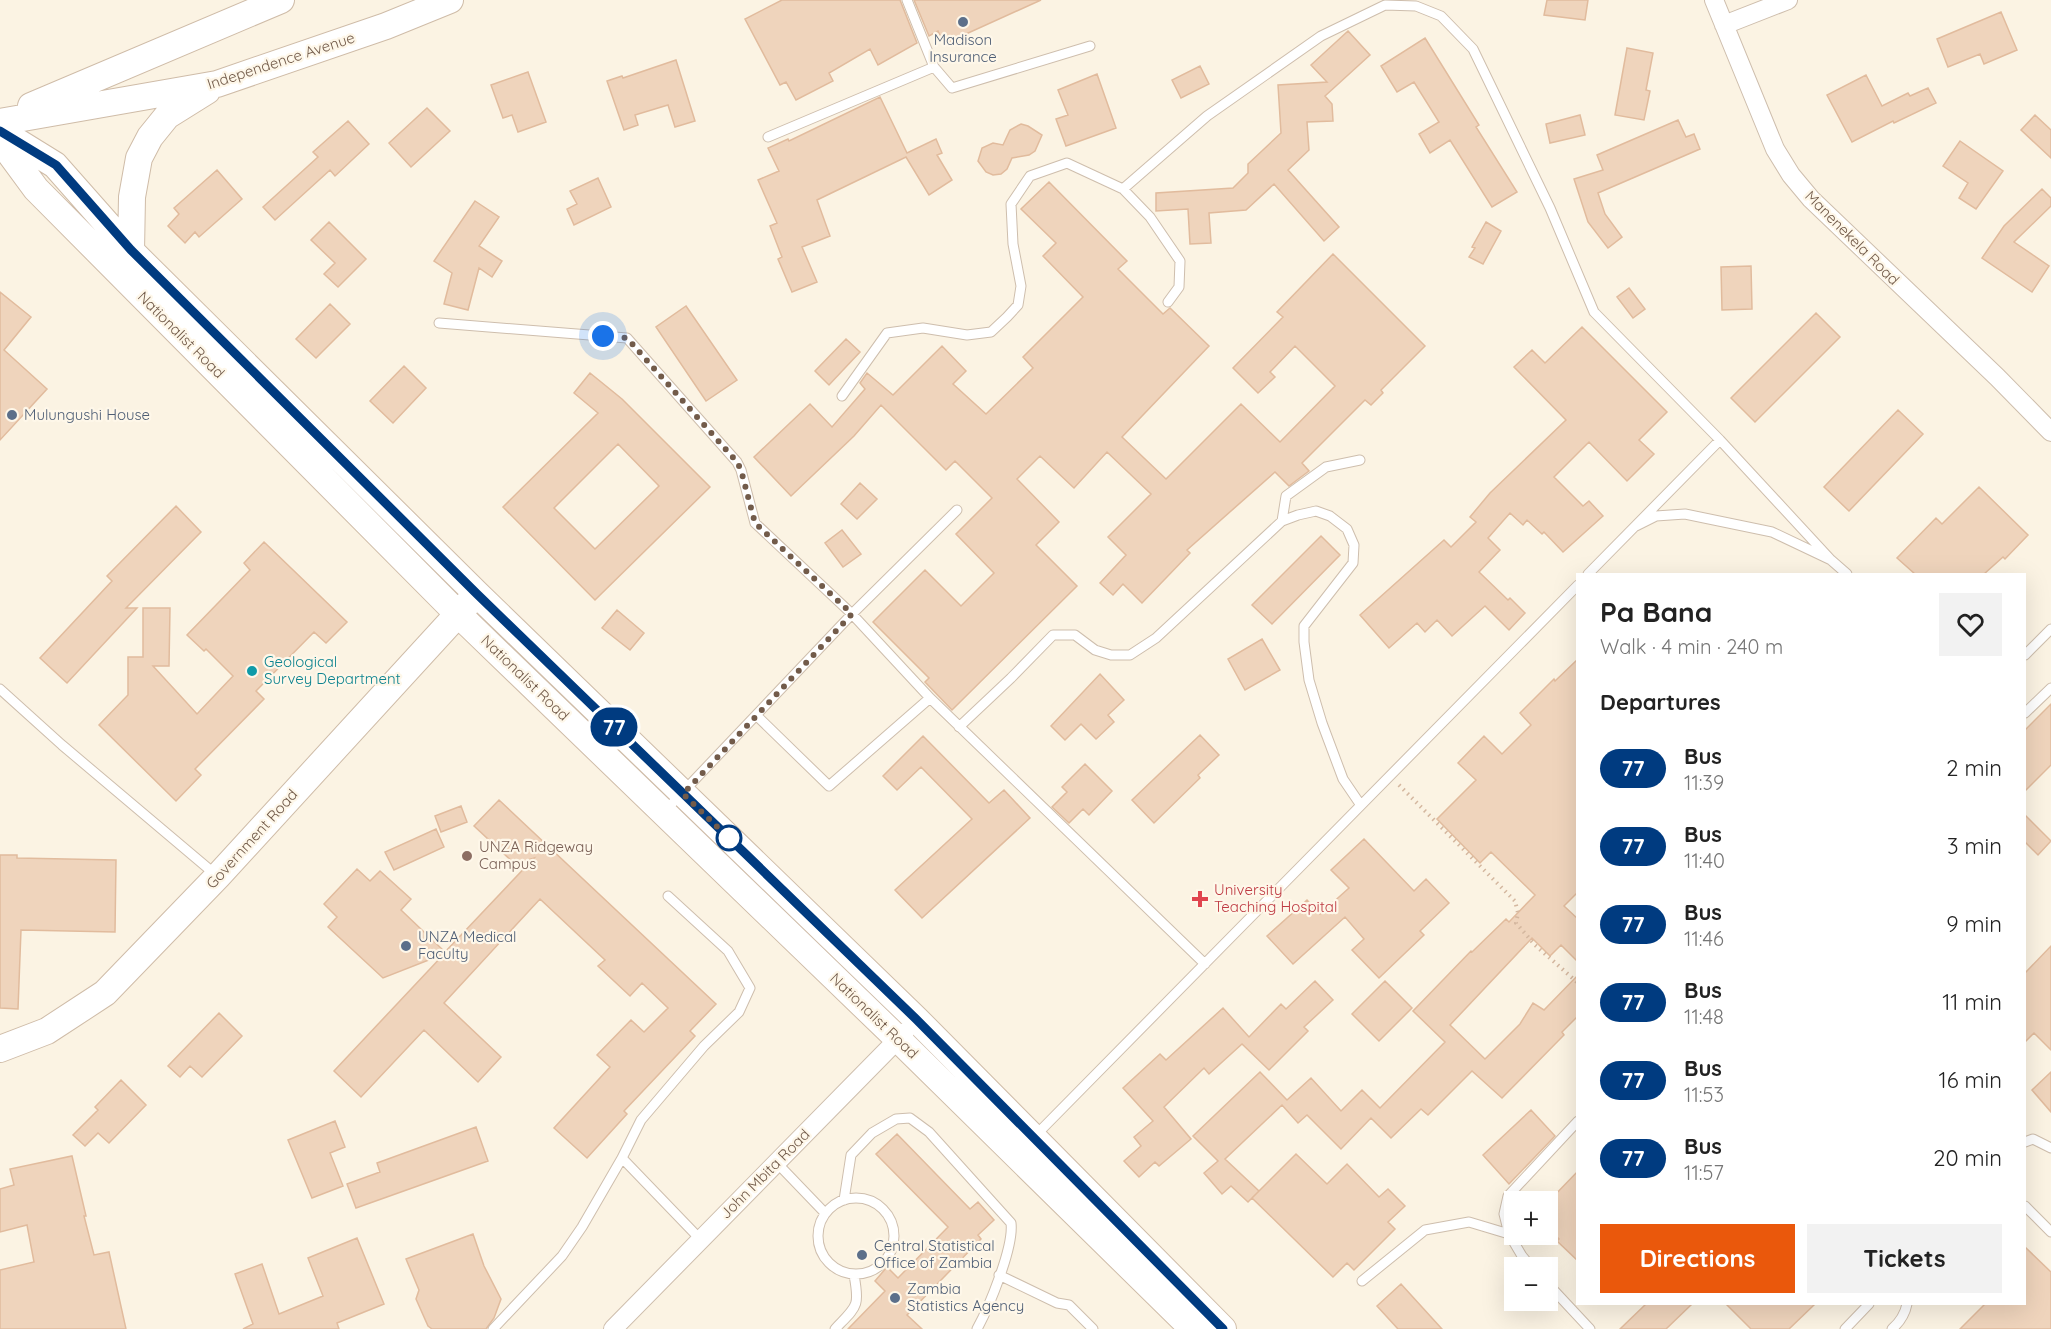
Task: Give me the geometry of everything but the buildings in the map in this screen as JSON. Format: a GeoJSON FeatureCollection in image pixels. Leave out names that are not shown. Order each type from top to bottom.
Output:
{"type":"FeatureCollection","features":[{"type":"Feature","properties":{"kind":"main road","name":"Independence Avenue"},"geometry":{"type":"LineString","coordinates":[[0,121],[281,0]]}},
{"type":"Feature","properties":{"kind":"main road","name":"Independence Avenue"},"geometry":{"type":"LineString","coordinates":[[0,121],[218,84],[386,26],[450,0]]}},
{"type":"Feature","properties":{"kind":"main road"},"geometry":{"type":"LineString","coordinates":[[131,250],[134,176],[139,158],[150,137],[167,116],[218,84]]}},
{"type":"Feature","properties":{"kind":"main road","name":"Nationalist Road"},"geometry":{"type":"LineString","coordinates":[[0,131],[56,165],[131,250],[477,594],[916,1019],[1223,1329]]}},
{"type":"Feature","properties":{"kind":"main road","name":"Nationalist Road"},"geometry":{"type":"LineString","coordinates":[[0,140],[36,189],[458,613],[1193,1329]]}},
{"type":"Feature","properties":{"kind":"main road","name":"Government Road"},"geometry":{"type":"LineString","coordinates":[[0,1049],[47,1032],[105,993],[218,876],[477,594]]}},
{"type":"Feature","properties":{"kind":"street","name":"Manenekela Road"},"geometry":{"type":"LineString","coordinates":[[1714,0],[1775,149],[1791,175],[1810,199],[1997,377],[2051,432]]}},
{"type":"Feature","properties":{"kind":"street"},"geometry":{"type":"LineString","coordinates":[[1724,25],[1788,0]]}},
{"type":"Feature","properties":{"kind":"street","name":"John Mbita Road"},"geometry":{"type":"LineString","coordinates":[[613,1329],[898,1040],[916,1019]]}},
{"type":"Feature","properties":{"kind":"lane"},"geometry":{"type":"LineString","coordinates":[[907,0],[934,67],[952,87],[1090,46]]}},
{"type":"Feature","properties":{"kind":"lane"},"geometry":{"type":"LineString","coordinates":[[1123,189],[1207,116],[1321,36],[1385,5],[1416,6],[1441,16],[1473,49],[1550,208],[1594,312],[1846,573]]}},
{"type":"Feature","properties":{"kind":"lane"},"geometry":{"type":"LineString","coordinates":[[768,137],[934,67]]}},
{"type":"Feature","properties":{"kind":"lane"},"geometry":{"type":"LineString","coordinates":[[842,396],[887,333],[923,328],[968,335],[991,332],[1018,305],[1021,286],[1013,244],[1011,204],[1030,176],[1067,163],[1123,189],[1150,217],[1180,261],[1179,287],[1168,302]]}},
{"type":"Feature","properties":{"kind":"lane"},"geometry":{"type":"LineString","coordinates":[[439,323],[627,338],[737,462],[755,523],[852,614],[959,727],[1205,964]]}},
{"type":"Feature","properties":{"kind":"lane"},"geometry":{"type":"LineString","coordinates":[[1589,573],[1720,440]]}},
{"type":"Feature","properties":{"kind":"lane"},"geometry":{"type":"LineString","coordinates":[[1282,521],[1286,496],[1326,467],[1360,460]]}},
{"type":"Feature","properties":{"kind":"lane"},"geometry":{"type":"LineString","coordinates":[[664,812],[852,614],[957,510]]}},
{"type":"Feature","properties":{"kind":"lane"},"geometry":{"type":"LineString","coordinates":[[959,727],[1053,634],[1075,635],[1095,650],[1111,655],[1130,655],[1156,638],[1282,521],[1316,511],[1330,516],[1347,529],[1354,545],[1353,563],[1308,619],[1304,626],[1304,642],[1309,680],[1322,723],[1343,779],[1360,804]]}},
{"type":"Feature","properties":{"kind":"lane"},"geometry":{"type":"LineString","coordinates":[[1636,526],[1656,516],[1685,514],[1772,532],[1831,560]]}},
{"type":"Feature","properties":{"kind":"lane"},"geometry":{"type":"LineString","coordinates":[[1034,1137],[1576,587]]}},
{"type":"Feature","properties":{"kind":"lane"},"geometry":{"type":"LineString","coordinates":[[2026,654],[2051,629]]}},
{"type":"Feature","properties":{"kind":"lane"},"geometry":{"type":"LineString","coordinates":[[2026,712],[2051,688]]}},
{"type":"Feature","properties":{"kind":"lane"},"geometry":{"type":"LineString","coordinates":[[0,689],[62,745],[218,876]]}},
{"type":"Feature","properties":{"kind":"lane"},"geometry":{"type":"LineString","coordinates":[[757,716],[829,786],[930,698]]}},
{"type":"Feature","properties":{"kind":"lane"},"geometry":{"type":"LineString","coordinates":[[2026,698],[2033,705]]}},
{"type":"Feature","properties":{"kind":"lane"},"geometry":{"type":"LineString","coordinates":[[493,1329],[562,1256],[582,1227],[641,1120],[704,1046],[739,1011],[750,987],[728,951],[668,896]]}},
{"type":"Feature","properties":{"kind":"lane"},"geometry":{"type":"LineString","coordinates":[[844,1200],[851,1155],[872,1133],[896,1119],[910,1118],[929,1132],[1011,1223],[1012,1234],[999,1275],[977,1329]]}},
{"type":"Feature","properties":{"kind":"lane"},"geometry":{"type":"LineString","coordinates":[[1513,1191],[1576,1123]]}},
{"type":"Feature","properties":{"kind":"lane"},"geometry":{"type":"LineString","coordinates":[[2026,1142],[2033,1139],[2051,1148]]}},
{"type":"Feature","properties":{"kind":"lane"},"geometry":{"type":"LineString","coordinates":[[622,1158],[700,1239]]}},
{"type":"Feature","properties":{"kind":"lane"},"geometry":{"type":"LineString","coordinates":[[776,1162],[825,1213]]}},
{"type":"Feature","properties":{"kind":"lane"},"geometry":{"type":"LineString","coordinates":[[858,1197],[870,1200],[882,1208],[890,1219],[894,1232],[894,1245],[889,1258],[880,1267],[867,1273],[854,1275],[838,1269],[826,1259],[819,1244],[818,1227],[825,1213],[833,1205],[858,1197]]}},
{"type":"Feature","properties":{"kind":"lane"},"geometry":{"type":"LineString","coordinates":[[2026,1207],[2051,1232]]}},
{"type":"Feature","properties":{"kind":"lane"},"geometry":{"type":"LineString","coordinates":[[1362,1281],[1425,1230],[1469,1222],[1504,1232]]}},
{"type":"Feature","properties":{"kind":"lane"},"geometry":{"type":"LineString","coordinates":[[836,1329],[855,1310],[857,1295],[854,1275]]}},
{"type":"Feature","properties":{"kind":"lane"},"geometry":{"type":"LineString","coordinates":[[999,1275],[1057,1303],[1069,1305],[1093,1329]]}},
{"type":"Feature","properties":{"kind":"lane"},"geometry":{"type":"LineString","coordinates":[[1558,1295],[1590,1329]]}},
{"type":"Feature","properties":{"kind":"lane"},"geometry":{"type":"LineString","coordinates":[[1845,1329],[1868,1305]]}},
{"type":"Feature","properties":{"kind":"lane"},"geometry":{"type":"LineString","coordinates":[[1892,1329],[1899,1322],[1907,1305]]}},
{"type":"Feature","properties":{"kind":"path"},"geometry":{"type":"LineString","coordinates":[[1390,776],[1515,901],[1518,913],[1516,923],[1535,945],[1576,981]]}},
{"type":"Feature","properties":{"kind":"bus line","name":"77"},"geometry":{"type":"LineString","coordinates":[[0,131],[56,165],[131,250],[477,594],[916,1019],[1223,1329]]}},
{"type":"Feature","properties":{"kind":"place","name":"Madison Insurance"},"geometry":{"type":"Point","coordinates":[963,22]}},
{"type":"Feature","properties":{"kind":"place","name":"Mulungushi House"},"geometry":{"type":"Point","coordinates":[12,415]}},
{"type":"Feature","properties":{"kind":"place","name":"Geological Survey Department"},"geometry":{"type":"Point","coordinates":[252,671]}},
{"type":"Feature","properties":{"kind":"place","name":"UNZA Ridgeway Campus"},"geometry":{"type":"Point","coordinates":[467,856]}},
{"type":"Feature","properties":{"kind":"place","name":"University Teaching Hospital"},"geometry":{"type":"Point","coordinates":[1200,899]}},
{"type":"Feature","properties":{"kind":"place","name":"UNZA Medical Faculty"},"geometry":{"type":"Point","coordinates":[406,946]}},
{"type":"Feature","properties":{"kind":"place","name":"Central Statistical Office of Zambia"},"geometry":{"type":"Point","coordinates":[862,1255]}},
{"type":"Feature","properties":{"kind":"place","name":"Zambia Statistics Agency"},"geometry":{"type":"Point","coordinates":[895,1298]}},
{"type":"Feature","properties":{"kind":"route"},"geometry":{"type":"LineString","coordinates":[[603,336],[627,338],[737,462],[755,523],[852,614],[683,794],[733,842],[729,838]]}}]}
